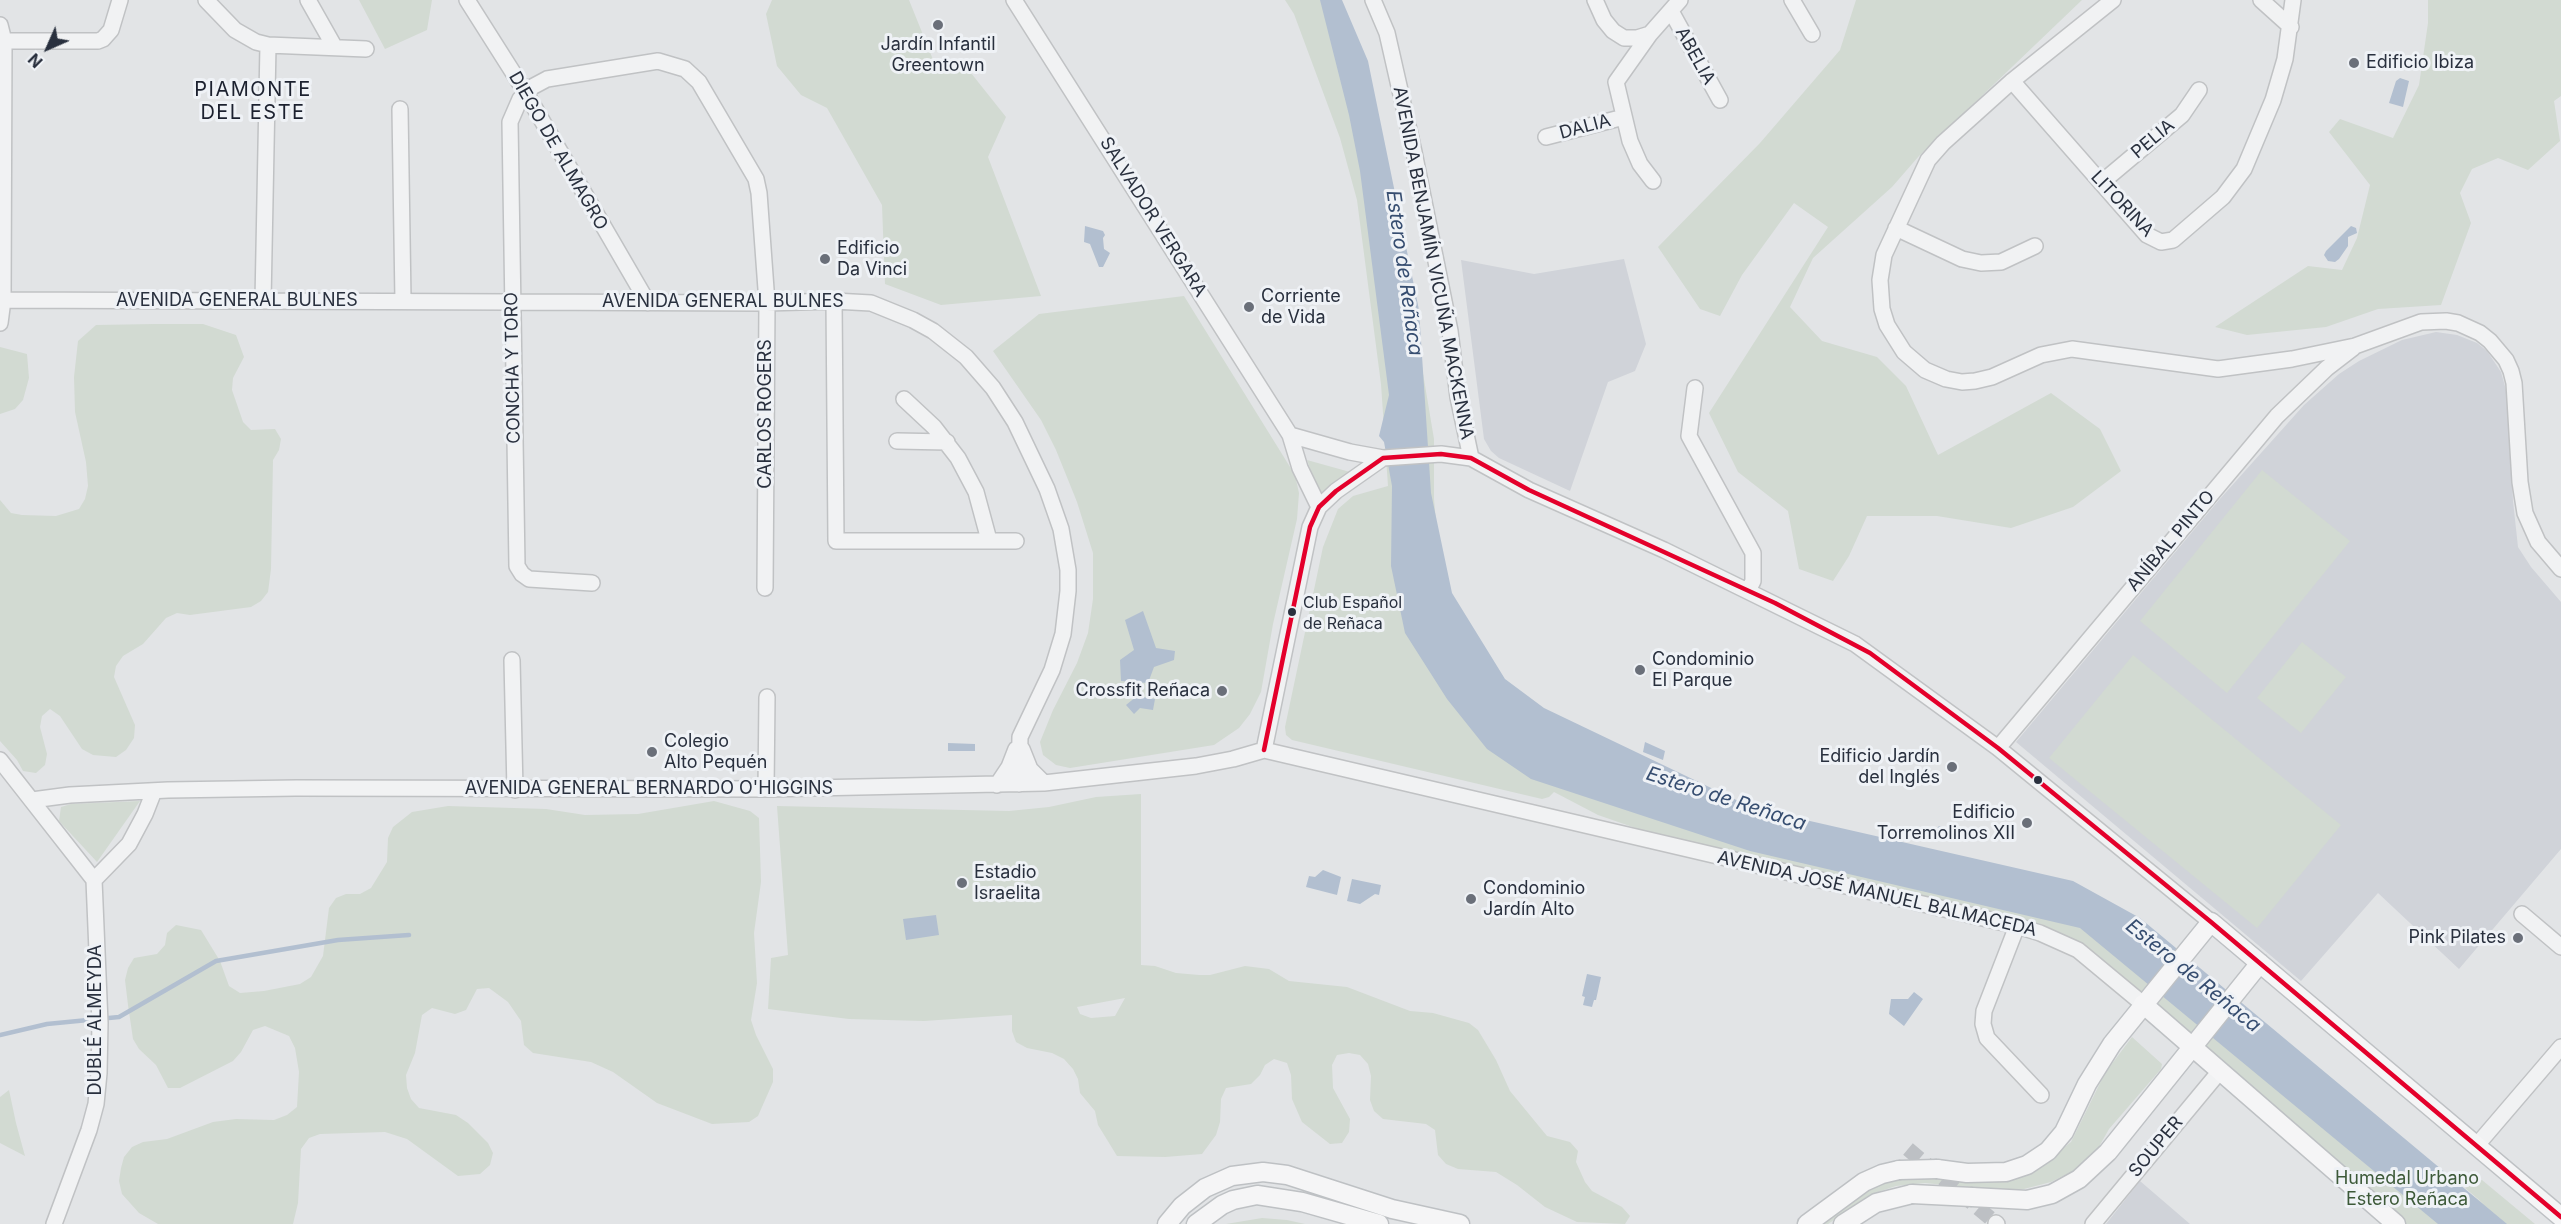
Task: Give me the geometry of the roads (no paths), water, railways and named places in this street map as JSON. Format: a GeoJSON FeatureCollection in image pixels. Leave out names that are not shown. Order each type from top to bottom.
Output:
{"type":"FeatureCollection","features":[{"type":"Feature","properties":{"kind":"main road"},"geometry":{"type":"LineString","coordinates":[[1807,1224],[1864,1182],[1882,1174],[1899,1170],[2006,1172],[2027,1165],[2048,1151],[2064,1132],[2103,1057],[2147,999],[2211,922]]}},
{"type":"Feature","properties":{"kind":"main road","name":"AVENIDA BENJAMÍN VICUÑA MACKENNA"},"geometry":{"type":"LineString","coordinates":[[2211,922],[2561,1216]]}},
{"type":"Feature","properties":{"kind":"main road"},"geometry":{"type":"LineString","coordinates":[[1843,1224],[1876,1203],[1912,1194],[2027,1200],[2052,1194],[2079,1179],[2108,1152],[2260,963]]}},
{"type":"Feature","properties":{"kind":"main road","name":"AVENIDA JOSÉ MANUEL BALMACEDA"},"geometry":{"type":"LineString","coordinates":[[2147,999],[2196,1041],[2220,1071],[2396,1224]]}},
{"type":"Feature","properties":{"kind":"main road"},"geometry":{"type":"LineString","coordinates":[[1167,1224],[1182,1206],[1205,1188],[1232,1176],[1263,1173],[1287,1175],[1392,1209],[1460,1224]]}},
{"type":"Feature","properties":{"kind":"main road"},"geometry":{"type":"LineString","coordinates":[[1196,1224],[1222,1205],[1257,1195],[1282,1198],[1379,1224]]}},
{"type":"Feature","properties":{"kind":"street"},"geometry":{"type":"LineString","coordinates":[[4,41],[98,41],[111,30],[120,0]]}},
{"type":"Feature","properties":{"kind":"street"},"geometry":{"type":"LineString","coordinates":[[206,0],[235,30],[246,37],[268,45],[366,49]]}},
{"type":"Feature","properties":{"kind":"street"},"geometry":{"type":"LineString","coordinates":[[309,0],[334,46]]}},
{"type":"Feature","properties":{"kind":"street","name":"DIEGO DE ALMAGRO"},"geometry":{"type":"LineString","coordinates":[[467,0],[526,93],[648,303]]}},
{"type":"Feature","properties":{"kind":"street","name":"SALVADOR VERGARA"},"geometry":{"type":"LineString","coordinates":[[1014,0],[1290,435],[1300,468],[1319,507]]}},
{"type":"Feature","properties":{"kind":"street","name":"AVENIDA BENJAMÍN VICUÑA MACKENNA"},"geometry":{"type":"LineString","coordinates":[[1373,0],[1387,33],[1411,141],[1450,331],[1458,397],[1471,458]]}},
{"type":"Feature","properties":{"kind":"street"},"geometry":{"type":"LineString","coordinates":[[1595,0],[1604,20],[1613,31],[1624,38],[1637,38],[1650,34]]}},
{"type":"Feature","properties":{"kind":"street"},"geometry":{"type":"LineString","coordinates":[[1792,0],[1812,34]]}},
{"type":"Feature","properties":{"kind":"street"},"geometry":{"type":"LineString","coordinates":[[2113,0],[2012,81],[1942,143],[1929,160],[1884,255],[1880,280],[1882,309],[1894,339],[1915,363],[1946,379],[1975,381],[1992,377],[2041,355],[2065,350],[2218,369],[2292,359],[2355,346],[2415,324],[2446,321],[2469,327],[2480,333],[2499,350],[2506,360],[2514,383],[2520,482],[2526,513],[2538,542],[2561,569]]}},
{"type":"Feature","properties":{"kind":"street"},"geometry":{"type":"LineString","coordinates":[[2261,0],[2291,27]]}},
{"type":"Feature","properties":{"kind":"street","name":"LITORINA"},"geometry":{"type":"LineString","coordinates":[[2012,81],[2147,235],[2161,242],[2173,240],[2223,197],[2244,169],[2273,100],[2291,27],[2293,0]]}},
{"type":"Feature","properties":{"kind":"street"},"geometry":{"type":"LineString","coordinates":[[1653,182],[1640,164],[1624,117],[1616,82],[1650,34],[1676,5]]}},
{"type":"Feature","properties":{"kind":"street","name":"ABELIA"},"geometry":{"type":"LineString","coordinates":[[1676,5],[1720,100]]}},
{"type":"Feature","properties":{"kind":"street"},"geometry":{"type":"LineString","coordinates":[[0,26],[4,41],[0,323]]}},
{"type":"Feature","properties":{"kind":"street"},"geometry":{"type":"LineString","coordinates":[[263,301],[268,45]]}},
{"type":"Feature","properties":{"kind":"street","name":"CARLOS ROGERS"},"geometry":{"type":"LineString","coordinates":[[526,93],[540,82],[554,78],[658,61],[676,65],[693,75],[705,90],[756,179],[767,303],[765,588]]}},
{"type":"Feature","properties":{"kind":"street","name":"PELIA"},"geometry":{"type":"LineString","coordinates":[[2101,183],[2182,115],[2199,90]]}},
{"type":"Feature","properties":{"kind":"street","name":"CONCHA Y TORO"},"geometry":{"type":"LineString","coordinates":[[526,93],[515,106],[510,122],[518,566],[522,574],[529,579],[592,582]]}},
{"type":"Feature","properties":{"kind":"street"},"geometry":{"type":"LineString","coordinates":[[400,109],[403,302]]}},
{"type":"Feature","properties":{"kind":"street","name":"DALIA"},"geometry":{"type":"LineString","coordinates":[[1546,137],[1624,117]]}},
{"type":"Feature","properties":{"kind":"street"},"geometry":{"type":"LineString","coordinates":[[1896,228],[1952,255],[1981,263],[2001,262],[2035,246]]}},
{"type":"Feature","properties":{"kind":"street","name":"AVENIDA GENERAL BULNES"},"geometry":{"type":"LineString","coordinates":[[2,300],[648,303],[834,301],[871,303],[893,311],[933,331],[966,357],[1005,404],[1047,489],[1058,518],[1066,549],[1068,570],[1067,613],[1061,644],[1052,670],[1020,737],[1019,784]]}},
{"type":"Feature","properties":{"kind":"street"},"geometry":{"type":"LineString","coordinates":[[834,301],[836,541],[1016,541]]}},
{"type":"Feature","properties":{"kind":"street","name":"ANÍBAL PINTO"},"geometry":{"type":"LineString","coordinates":[[1998,748],[2277,416],[2318,376],[2355,346]]}},
{"type":"Feature","properties":{"kind":"street"},"geometry":{"type":"LineString","coordinates":[[1695,388],[1689,435],[1753,554],[1753,581],[1748,591]]}},
{"type":"Feature","properties":{"kind":"street"},"geometry":{"type":"LineString","coordinates":[[904,399],[920,412],[947,442],[976,492],[989,540]]}},
{"type":"Feature","properties":{"kind":"street"},"geometry":{"type":"LineString","coordinates":[[1290,435],[1350,452],[1389,458]]}},
{"type":"Feature","properties":{"kind":"street"},"geometry":{"type":"LineString","coordinates":[[897,441],[947,442]]}},
{"type":"Feature","properties":{"kind":"street","name":"AVENIDA BENJAMÍN VICUÑA MACKENNA"},"geometry":{"type":"LineString","coordinates":[[1389,458],[1442,454],[1471,458],[1529,490],[1664,550],[1855,644],[1998,748],[2211,922]]}},
{"type":"Feature","properties":{"kind":"street"},"geometry":{"type":"LineString","coordinates":[[1264,750],[1310,528],[1319,507],[1336,491],[1389,458]]}},
{"type":"Feature","properties":{"kind":"street"},"geometry":{"type":"LineString","coordinates":[[512,660],[515,790]]}},
{"type":"Feature","properties":{"kind":"street"},"geometry":{"type":"LineString","coordinates":[[766,789],[767,697]]}},
{"type":"Feature","properties":{"kind":"street"},"geometry":{"type":"LineString","coordinates":[[1020,737],[1030,769],[1044,783]]}},
{"type":"Feature","properties":{"kind":"street"},"geometry":{"type":"LineString","coordinates":[[997,785],[1009,767],[1020,737]]}},
{"type":"Feature","properties":{"kind":"street","name":"AVENIDA GENERAL BERNARDO O'HIGGINS"},"geometry":{"type":"LineString","coordinates":[[32,800],[70,795],[154,791],[296,788],[766,789],[997,785],[1044,783],[1196,766],[1264,750]]}},
{"type":"Feature","properties":{"kind":"street","name":"AVENIDA JOSÉ MANUEL BALMACEDA"},"geometry":{"type":"LineString","coordinates":[[1264,750],[2017,926],[2040,933],[2078,950],[2147,999]]}},
{"type":"Feature","properties":{"kind":"street"},"geometry":{"type":"LineString","coordinates":[[0,760],[94,880],[119,857],[129,844],[154,791]]}},
{"type":"Feature","properties":{"kind":"street","name":"DUBLÉ ALMEYDA"},"geometry":{"type":"LineString","coordinates":[[54,1224],[89,1130],[96,1104],[100,1023],[94,880]]}},
{"type":"Feature","properties":{"kind":"street"},"geometry":{"type":"LineString","coordinates":[[2522,914],[2561,947]]}},
{"type":"Feature","properties":{"kind":"street"},"geometry":{"type":"LineString","coordinates":[[2017,926],[1984,1011],[1983,1024],[1987,1038],[2041,1095]]}},
{"type":"Feature","properties":{"kind":"street"},"geometry":{"type":"LineString","coordinates":[[2477,1145],[2561,1047]]}},
{"type":"Feature","properties":{"kind":"street","name":"SOUPER"},"geometry":{"type":"LineString","coordinates":[[2093,1224],[2220,1071]]}},
{"type":"Feature","properties":{"kind":"water","name":"Humedal Urbano Estero Reñaca"},"geometry":{"type":"Polygon","coordinates":[[[1320,0],[1342,0],[1368,61],[1419,310],[1431,493],[1452,593],[1505,679],[1544,708],[1753,808],[2073,881],[2140,918],[2507,1224],[2438,1224],[2080,928],[1750,851],[1531,779],[1487,749],[1447,699],[1405,633],[1391,566],[1392,486],[1384,442],[1379,436],[1389,395],[1360,171],[1349,115],[1320,0]]]}},
{"type":"Feature","properties":{"kind":"water"},"geometry":{"type":"Polygon","coordinates":[[[2400,78],[2409,81],[2403,107],[2389,103],[2396,81],[2400,78]]]}},
{"type":"Feature","properties":{"kind":"water"},"geometry":{"type":"Polygon","coordinates":[[[1085,226],[1103,231],[1105,235],[1104,249],[1110,253],[1103,267],[1099,267],[1090,244],[1084,242],[1085,226]]]}},
{"type":"Feature","properties":{"kind":"water"},"geometry":{"type":"Polygon","coordinates":[[[2351,226],[2356,228],[2357,233],[2348,237],[2348,246],[2339,259],[2335,262],[2328,261],[2324,255],[2326,251],[2351,226]]]}},
{"type":"Feature","properties":{"kind":"water"},"geometry":{"type":"Polygon","coordinates":[[[1143,611],[1156,648],[1175,651],[1174,660],[1154,667],[1148,683],[1121,681],[1120,660],[1134,650],[1125,620],[1143,611]]]}},
{"type":"Feature","properties":{"kind":"water"},"geometry":{"type":"Polygon","coordinates":[[[1137,696],[1155,699],[1153,710],[1140,708],[1134,714],[1126,705],[1137,696]]]}},
{"type":"Feature","properties":{"kind":"water"},"geometry":{"type":"Polygon","coordinates":[[[1645,742],[1665,751],[1663,760],[1643,752],[1645,742]]]}},
{"type":"Feature","properties":{"kind":"water"},"geometry":{"type":"Polygon","coordinates":[[[948,743],[975,744],[975,751],[948,751],[948,743]]]}},
{"type":"Feature","properties":{"kind":"water"},"geometry":{"type":"Polygon","coordinates":[[[1939,826],[1958,830],[1952,837],[1933,833],[1939,826]]]}},
{"type":"Feature","properties":{"kind":"water"},"geometry":{"type":"Polygon","coordinates":[[[1323,870],[1341,877],[1337,895],[1306,887],[1309,876],[1315,877],[1323,870]]]}},
{"type":"Feature","properties":{"kind":"water"},"geometry":{"type":"Polygon","coordinates":[[[1352,879],[1381,885],[1379,895],[1375,894],[1360,904],[1347,901],[1352,879]]]}},
{"type":"Feature","properties":{"kind":"water"},"geometry":{"type":"Polygon","coordinates":[[[936,915],[939,935],[906,940],[903,919],[936,915]]]}},
{"type":"Feature","properties":{"kind":"water"},"geometry":{"type":"Polygon","coordinates":[[[1587,974],[1601,977],[1596,1000],[1592,1007],[1583,1005],[1585,997],[1582,996],[1587,974]]]}},
{"type":"Feature","properties":{"kind":"water"},"geometry":{"type":"Polygon","coordinates":[[[1914,992],[1923,999],[1904,1026],[1889,1014],[1891,999],[1908,999],[1914,992]]]}},
{"type":"Feature","properties":{"kind":"waterway"},"geometry":{"type":"LineString","coordinates":[[0,1035],[47,1024],[119,1017],[216,961],[338,940],[409,935]]}},
{"type":"Feature","properties":{"kind":"tunnel"},"geometry":{"type":"LineString","coordinates":[[1908,1149],[1996,1223]]}},
{"type":"Feature","properties":{"kind":"place","name":"Jardín Infantil Greentown"},"geometry":{"type":"Point","coordinates":[938,25]}},
{"type":"Feature","properties":{"kind":"place","name":"Edificio Ibiza"},"geometry":{"type":"Point","coordinates":[2354,63]}},
{"type":"Feature","properties":{"kind":"place","name":"Edificio Da Vinci"},"geometry":{"type":"Point","coordinates":[825,259]}},
{"type":"Feature","properties":{"kind":"place","name":"Corriente de Vida"},"geometry":{"type":"Point","coordinates":[1249,307]}},
{"type":"Feature","properties":{"kind":"place","name":"Club Español de Reñaca"},"geometry":{"type":"Point","coordinates":[1292,612]}},
{"type":"Feature","properties":{"kind":"place","name":"Condominio El Parque"},"geometry":{"type":"Point","coordinates":[1640,670]}},
{"type":"Feature","properties":{"kind":"place","name":"Crossfit Reñaca"},"geometry":{"type":"Point","coordinates":[1222,691]}},
{"type":"Feature","properties":{"kind":"place","name":"Colegio Alto Pequén"},"geometry":{"type":"Point","coordinates":[652,752]}},
{"type":"Feature","properties":{"kind":"place","name":"Edificio Jardín del Inglés"},"geometry":{"type":"Point","coordinates":[1952,767]}},
{"type":"Feature","properties":{"kind":"place","name":"Edificio Torremolinos XII"},"geometry":{"type":"Point","coordinates":[2027,823]}},
{"type":"Feature","properties":{"kind":"place","name":"Estadio Israelita"},"geometry":{"type":"Point","coordinates":[962,883]}},
{"type":"Feature","properties":{"kind":"place","name":"Condominio Jardín Alto"},"geometry":{"type":"Point","coordinates":[1471,899]}},
{"type":"Feature","properties":{"kind":"place","name":"Pink Pilates"},"geometry":{"type":"Point","coordinates":[2518,938]}},
{"type":"Feature","properties":{"kind":"district","name":"PIAMONTE DEL ESTE"},"geometry":{"type":"Point","coordinates":[253,102]}},
{"type":"Feature","properties":{"kind":"water label","name":"Estero de Reñaca"},"geometry":{"type":"Point","coordinates":[1404,273]}},
{"type":"Feature","properties":{"kind":"water label","name":"Estero de Reñaca"},"geometry":{"type":"Point","coordinates":[1726,799]}},
{"type":"Feature","properties":{"kind":"water label","name":"Estero de Reñaca"},"geometry":{"type":"Point","coordinates":[2193,976]}}]}
